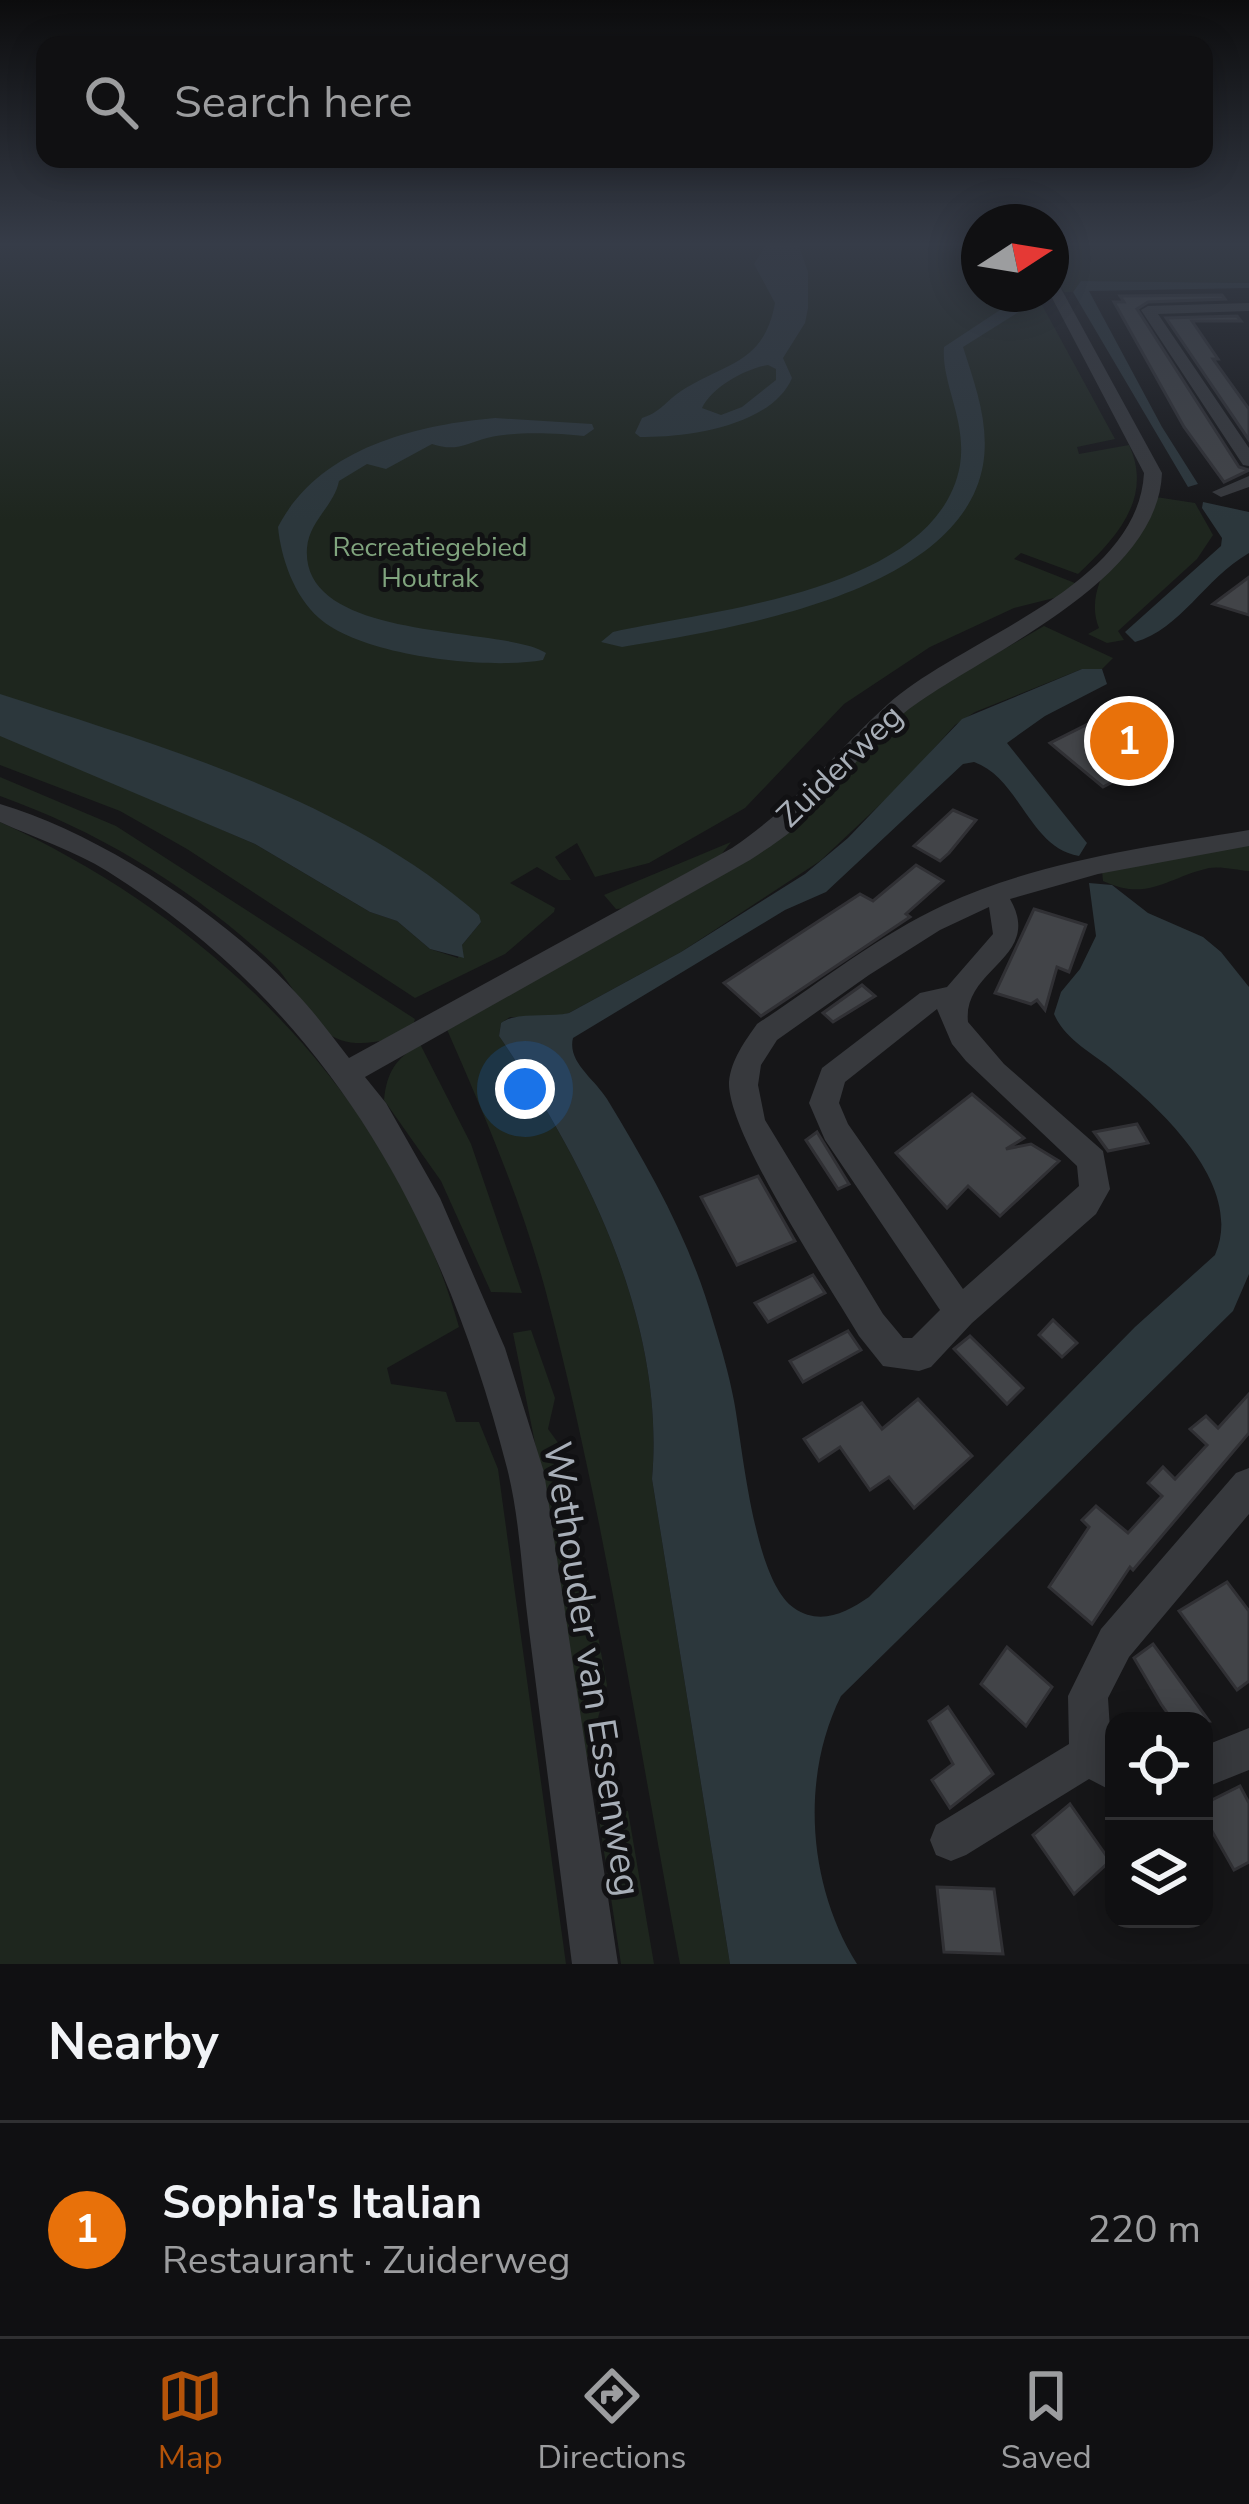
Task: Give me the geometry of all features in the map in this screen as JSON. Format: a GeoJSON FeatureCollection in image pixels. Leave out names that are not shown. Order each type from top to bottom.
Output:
{"type":"FeatureCollection","features":[{"type":"Feature","properties":{"kind":"street","name":"Zuiderweg"},"geometry":{"type":"LineString","coordinates":[[346,1073],[741,854],[787,822],[898,707],[1074,593],[1118,553],[1151,494],[1153,473],[1080,338]]}},
{"type":"Feature","properties":{"kind":"street"},"geometry":{"type":"LineString","coordinates":[[1166,338],[1249,461]]}},
{"type":"Feature","properties":{"kind":"street"},"geometry":{"type":"LineString","coordinates":[[1221,492],[1249,481]]}},
{"type":"Feature","properties":{"kind":"street","name":"Wethouder van Essenweg"},"geometry":{"type":"LineString","coordinates":[[0,812],[113,863],[211,931],[285,998],[390,1133],[425,1198],[488,1348],[526,1472],[595,1964]]}},
{"type":"Feature","properties":{"kind":"street"},"geometry":{"type":"LineString","coordinates":[[994,894],[1007,918],[1006,932],[954,995],[953,1020],[967,1046],[1092,1160],[1095,1189],[1085,1204],[960,1312],[919,1355],[895,1354],[871,1325],[751,1123],[740,1085],[751,1053],[767,1032],[948,914],[994,894],[1082,868],[1249,838]]}},
{"type":"Feature","properties":{"kind":"street"},"geometry":{"type":"LineString","coordinates":[[954,995],[931,1000],[832,1076],[824,1103],[836,1131],[960,1312]]}},
{"type":"Feature","properties":{"kind":"street"},"geometry":{"type":"LineString","coordinates":[[951,1840],[1102,1763],[1088,1696],[1115,1643],[1249,1486]]}},
{"type":"Feature","properties":{"kind":"street"},"geometry":{"type":"LineString","coordinates":[[1213,1763],[1249,1749]]}},
{"type":"Feature","properties":{"kind":"green space","name":"Recreatiegebied Houtrak"},"geometry":{"type":"Polygon","coordinates":[[[0,338],[1060,338],[1115,439],[1077,447],[1079,454],[1129,445],[1136,465],[1137,483],[1127,517],[1078,574],[1021,553],[1014,559],[1080,585],[1058,597],[1014,608],[930,647],[844,704],[745,808],[649,863],[595,877],[577,843],[555,857],[571,880],[559,880],[537,867],[510,883],[555,908],[554,912],[505,954],[415,998],[187,849],[120,811],[0,765],[0,734],[255,844],[370,912],[397,921],[430,949],[458,958],[462,945],[481,922],[0,717],[0,338]]]}},
{"type":"Feature","properties":{"kind":"green space"},"geometry":{"type":"Polygon","coordinates":[[[1156,497],[1195,503],[1213,535],[1197,559],[1118,631],[1124,640],[1107,643],[1088,634],[1099,628],[1095,611],[1102,576],[1156,497]]]}},
{"type":"Feature","properties":{"kind":"green space"},"geometry":{"type":"Polygon","coordinates":[[[1044,626],[1113,658],[1102,669],[1082,669],[975,712],[955,725],[902,784],[820,861],[681,952],[569,1013],[546,1019],[510,1017],[501,1023],[499,1036],[562,1137],[613,1246],[646,1361],[653,1420],[652,1479],[730,1964],[680,1964],[604,1547],[548,1300],[515,1195],[445,1025],[707,884],[911,703],[1044,626]]]}},
{"type":"Feature","properties":{"kind":"green space"},"geometry":{"type":"Polygon","coordinates":[[[0,777],[116,826],[415,1019],[411,1031],[367,1043],[333,1037],[316,1023],[273,964],[211,911],[111,846],[0,796],[0,777]]]}},
{"type":"Feature","properties":{"kind":"green space"},"geometry":{"type":"Polygon","coordinates":[[[0,822],[79,862],[153,910],[223,964],[286,1025],[342,1092],[390,1165],[429,1243],[459,1327],[387,1368],[391,1384],[446,1392],[456,1422],[479,1422],[498,1469],[566,1964],[0,1964],[0,822]]]}},
{"type":"Feature","properties":{"kind":"green space"},"geometry":{"type":"Polygon","coordinates":[[[731,842],[720,856],[627,908],[616,909],[604,895],[731,842]]]}},
{"type":"Feature","properties":{"kind":"green space"},"geometry":{"type":"Polygon","coordinates":[[[1249,842],[1249,871],[1209,868],[1145,889],[1103,881],[1102,871],[1249,842]]]}},
{"type":"Feature","properties":{"kind":"green space"},"geometry":{"type":"Polygon","coordinates":[[[420,1044],[471,1144],[522,1293],[491,1292],[441,1181],[384,1100],[394,1067],[420,1044]]]}},
{"type":"Feature","properties":{"kind":"green space"},"geometry":{"type":"Polygon","coordinates":[[[531,1330],[555,1398],[548,1429],[564,1451],[607,1685],[583,1773],[547,1503],[513,1333],[531,1330]]]}},
{"type":"Feature","properties":{"kind":"green space"},"geometry":{"type":"Polygon","coordinates":[[[628,1811],[654,1964],[621,1964],[598,1812],[628,1811]]]}},
{"type":"Feature","properties":{"kind":"shaded area"},"geometry":{"type":"Polygon","coordinates":[[[762,338],[796,338],[783,358],[792,378],[766,408],[703,431],[640,437],[635,433],[642,418],[741,359],[762,338]],[[768,365],[749,370],[721,386],[702,408],[721,415],[742,407],[776,380],[776,369],[768,365]]]}},
{"type":"Feature","properties":{"kind":"shaded area"},"geometry":{"type":"Polygon","coordinates":[[[958,338],[978,338],[963,347],[983,420],[985,450],[965,509],[932,546],[886,575],[776,616],[622,647],[601,642],[613,632],[815,588],[867,567],[910,541],[943,507],[960,465],[960,433],[944,347],[958,338]]]}},
{"type":"Feature","properties":{"kind":"shaded area"},"geometry":{"type":"Polygon","coordinates":[[[1100,338],[1114,338],[1198,484],[1188,487],[1100,338]]]}},
{"type":"Feature","properties":{"kind":"shaded area"},"geometry":{"type":"Polygon","coordinates":[[[495,418],[592,424],[594,429],[584,436],[522,434],[454,447],[432,444],[386,469],[367,464],[339,481],[307,548],[314,579],[335,601],[408,626],[523,644],[546,653],[543,660],[491,663],[394,651],[338,631],[319,618],[296,588],[280,539],[278,527],[295,500],[317,478],[371,446],[433,427],[495,418]]]}},
{"type":"Feature","properties":{"kind":"shaded area"},"geometry":{"type":"Polygon","coordinates":[[[1203,502],[1249,512],[1249,553],[1166,626],[1135,642],[1125,632],[1221,546],[1222,538],[1202,508],[1203,502]]]}},
{"type":"Feature","properties":{"kind":"shaded area"},"geometry":{"type":"Polygon","coordinates":[[[1082,669],[1102,669],[1107,684],[1045,716],[1007,743],[1087,843],[1079,856],[1048,840],[990,770],[974,762],[963,764],[826,892],[785,910],[573,1038],[578,1063],[607,1099],[653,1179],[704,1291],[730,1381],[752,1512],[769,1571],[794,1608],[823,1617],[869,1597],[1135,1327],[1215,1255],[1221,1229],[1219,1203],[1194,1152],[1154,1106],[1072,1039],[1054,1014],[1061,992],[1080,969],[1096,936],[1089,883],[1112,885],[1148,913],[1203,937],[1249,987],[1249,1274],[1233,1311],[841,1696],[819,1762],[815,1832],[828,1901],[857,1964],[730,1964],[652,1479],[653,1420],[633,1303],[589,1191],[562,1137],[499,1036],[501,1023],[516,1017],[569,1013],[681,952],[805,874],[848,838],[962,719],[1082,669]]]}},
{"type":"Feature","properties":{"kind":"shaded area"},"geometry":{"type":"Polygon","coordinates":[[[0,694],[252,781],[371,839],[427,874],[479,915],[481,922],[462,945],[464,958],[430,949],[397,921],[370,912],[255,844],[0,736],[0,694]]]}},
{"type":"Feature","properties":{"kind":"building"},"geometry":{"type":"Polygon","coordinates":[[[1134,338],[1155,338],[1239,467],[1249,470],[1224,482],[1184,427],[1134,338]]]}},
{"type":"Feature","properties":{"kind":"building"},"geometry":{"type":"Polygon","coordinates":[[[1179,338],[1203,338],[1218,359],[1213,359],[1249,409],[1249,440],[1179,338]]]}},
{"type":"Feature","properties":{"kind":"building"},"geometry":{"type":"Polygon","coordinates":[[[1249,577],[1249,615],[1213,604],[1249,577]]]}},
{"type":"Feature","properties":{"kind":"building"},"geometry":{"type":"Polygon","coordinates":[[[1106,715],[1166,754],[1103,787],[1050,743],[1106,715]]]}},
{"type":"Feature","properties":{"kind":"building"},"geometry":{"type":"Polygon","coordinates":[[[953,810],[976,820],[949,853],[940,861],[914,846],[953,810]]]}},
{"type":"Feature","properties":{"kind":"building"},"geometry":{"type":"Polygon","coordinates":[[[916,865],[943,881],[906,914],[910,917],[761,1016],[724,983],[860,894],[873,901],[916,865]]]}},
{"type":"Feature","properties":{"kind":"building"},"geometry":{"type":"Polygon","coordinates":[[[1034,909],[1086,925],[1069,972],[1057,967],[1045,1010],[1037,1000],[1031,1004],[995,993],[1034,909]]]}},
{"type":"Feature","properties":{"kind":"building"},"geometry":{"type":"Polygon","coordinates":[[[862,985],[875,996],[833,1022],[823,1013],[862,985]]]}},
{"type":"Feature","properties":{"kind":"building"},"geometry":{"type":"Polygon","coordinates":[[[972,1094],[1024,1138],[1006,1149],[1031,1144],[1059,1161],[1000,1216],[968,1186],[947,1208],[896,1153],[972,1094]]]}},
{"type":"Feature","properties":{"kind":"building"},"geometry":{"type":"Polygon","coordinates":[[[1137,1124],[1148,1143],[1108,1151],[1094,1132],[1137,1124]]]}},
{"type":"Feature","properties":{"kind":"building"},"geometry":{"type":"Polygon","coordinates":[[[817,1132],[849,1184],[838,1189],[806,1140],[817,1132]]]}},
{"type":"Feature","properties":{"kind":"building"},"geometry":{"type":"Polygon","coordinates":[[[758,1176],[795,1241],[737,1265],[701,1197],[758,1176]]]}},
{"type":"Feature","properties":{"kind":"building"},"geometry":{"type":"Polygon","coordinates":[[[813,1275],[825,1293],[768,1322],[755,1303],[813,1275]]]}},
{"type":"Feature","properties":{"kind":"building"},"geometry":{"type":"Polygon","coordinates":[[[1053,1320],[1077,1343],[1062,1357],[1039,1335],[1053,1320]]]}},
{"type":"Feature","properties":{"kind":"building"},"geometry":{"type":"Polygon","coordinates":[[[848,1331],[861,1350],[803,1382],[790,1361],[848,1331]]]}},
{"type":"Feature","properties":{"kind":"building"},"geometry":{"type":"Polygon","coordinates":[[[970,1336],[1023,1388],[1007,1404],[954,1349],[970,1336]]]}},
{"type":"Feature","properties":{"kind":"building"},"geometry":{"type":"Polygon","coordinates":[[[1249,1394],[1249,1433],[1133,1570],[1130,1567],[1092,1624],[1049,1587],[1089,1527],[1082,1520],[1096,1506],[1128,1533],[1162,1496],[1148,1483],[1163,1467],[1175,1479],[1207,1445],[1190,1429],[1206,1416],[1218,1428],[1249,1394]]]}},
{"type":"Feature","properties":{"kind":"building"},"geometry":{"type":"Polygon","coordinates":[[[918,1399],[972,1456],[914,1508],[889,1477],[870,1490],[840,1447],[819,1461],[804,1439],[862,1403],[882,1429],[918,1399]]]}},
{"type":"Feature","properties":{"kind":"building"},"geometry":{"type":"Polygon","coordinates":[[[1227,1582],[1249,1611],[1249,1681],[1237,1690],[1179,1611],[1227,1582]]]}},
{"type":"Feature","properties":{"kind":"building"},"geometry":{"type":"Polygon","coordinates":[[[1153,1644],[1202,1712],[1167,1712],[1134,1658],[1153,1644]]]}},
{"type":"Feature","properties":{"kind":"building"},"geometry":{"type":"Polygon","coordinates":[[[1007,1647],[1052,1687],[1026,1726],[981,1684],[1007,1647]]]}},
{"type":"Feature","properties":{"kind":"building"},"geometry":{"type":"Polygon","coordinates":[[[948,1707],[993,1774],[950,1808],[932,1780],[953,1764],[929,1721],[948,1707]]]}},
{"type":"Feature","properties":{"kind":"building"},"geometry":{"type":"Polygon","coordinates":[[[1240,1786],[1249,1803],[1249,1862],[1234,1870],[1213,1833],[1213,1800],[1240,1786]]]}},
{"type":"Feature","properties":{"kind":"building"},"geometry":{"type":"Polygon","coordinates":[[[1070,1804],[1105,1854],[1105,1866],[1074,1894],[1033,1835],[1070,1804]]]}},
{"type":"Feature","properties":{"kind":"building"},"geometry":{"type":"Polygon","coordinates":[[[937,1887],[994,1889],[1003,1954],[944,1952],[937,1887]]]}},
{"type":"Feature","properties":{"kind":"place","name":"Sophia's Italian"},"geometry":{"type":"Point","coordinates":[1129,741]}}]}
